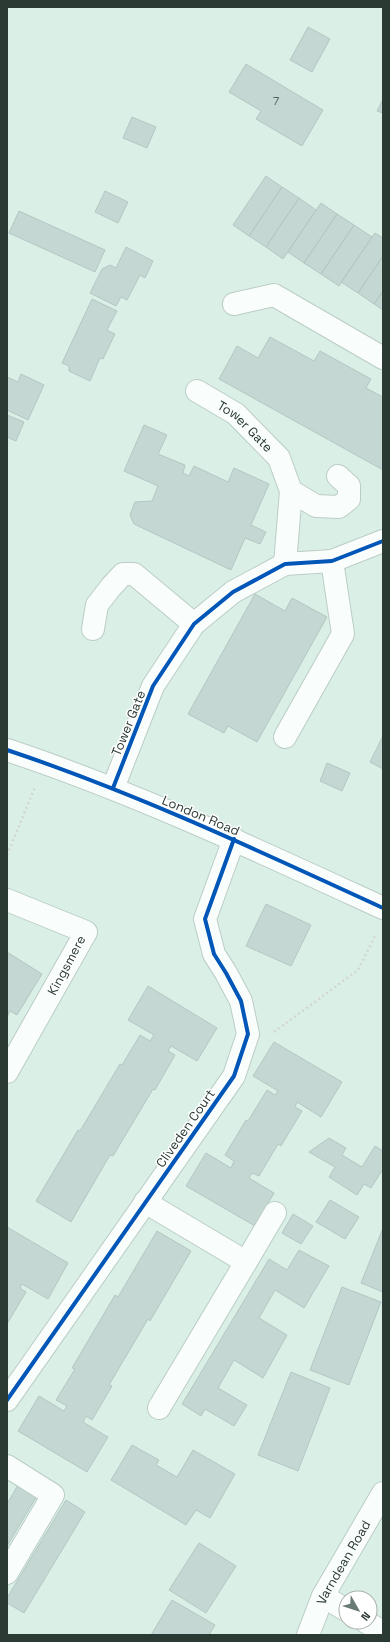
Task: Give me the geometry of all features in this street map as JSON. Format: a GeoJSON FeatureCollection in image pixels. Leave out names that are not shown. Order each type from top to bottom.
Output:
{"type":"FeatureCollection","features":[{"type":"Feature","properties":{"kind":"main road"},"geometry":{"type":"LineString","coordinates":[[234,304],[274,295],[383,358]]}},
{"type":"Feature","properties":{"kind":"main road","name":"Tower Gate"},"geometry":{"type":"LineString","coordinates":[[197,391],[236,414],[279,458],[291,491],[285,564]]}},
{"type":"Feature","properties":{"kind":"main road"},"geometry":{"type":"LineString","coordinates":[[291,491],[316,506],[339,506],[350,499],[349,486],[338,476]]}},
{"type":"Feature","properties":{"kind":"main road","name":"Tower Gate"},"geometry":{"type":"LineString","coordinates":[[113,788],[153,686],[194,624],[233,592],[285,564],[332,561],[383,541]]}},
{"type":"Feature","properties":{"kind":"main road"},"geometry":{"type":"LineString","coordinates":[[285,737],[343,634],[332,561]]}},
{"type":"Feature","properties":{"kind":"main road"},"geometry":{"type":"LineString","coordinates":[[92,629],[97,605],[123,574],[134,574],[194,624]]}},
{"type":"Feature","properties":{"kind":"main road","name":"London Road"},"geometry":{"type":"LineString","coordinates":[[7,750],[113,788],[234,839],[383,908]]}},
{"type":"Feature","properties":{"kind":"main road"},"geometry":{"type":"LineString","coordinates":[[234,839],[205,919],[214,954],[241,1001],[248,1034]]}},
{"type":"Feature","properties":{"kind":"main road","name":"Kingsmere"},"geometry":{"type":"LineString","coordinates":[[7,900],[86,932],[7,1072]]}},
{"type":"Feature","properties":{"kind":"main road","name":"Cliveden Court"},"geometry":{"type":"LineString","coordinates":[[7,1400],[234,1076],[248,1034]]}},
{"type":"Feature","properties":{"kind":"main road"},"geometry":{"type":"LineString","coordinates":[[145,1202],[246,1262]]}},
{"type":"Feature","properties":{"kind":"main road"},"geometry":{"type":"LineString","coordinates":[[159,1408],[275,1213]]}},
{"type":"Feature","properties":{"kind":"main road"},"geometry":{"type":"LineString","coordinates":[[7,1466],[53,1495],[7,1573]]}},
{"type":"Feature","properties":{"kind":"main road","name":"Varndean Road"},"geometry":{"type":"LineString","coordinates":[[308,1635],[323,1596],[383,1493]]}},
{"type":"Feature","properties":{"kind":"main road"},"geometry":{"type":"LineString","coordinates":[[323,1596],[338,1605]]}},
{"type":"Feature","properties":{"kind":"path"},"geometry":{"type":"LineString","coordinates":[[7,855],[45,763]]}},
{"type":"Feature","properties":{"kind":"path"},"geometry":{"type":"LineString","coordinates":[[248,1034],[274,1033],[358,970],[377,931]]}},
{"type":"Feature","properties":{"kind":"building"},"geometry":{"type":"Polygon","coordinates":[[[308,27],[330,39],[312,72],[290,60],[308,27]]]}},
{"type":"Feature","properties":{"kind":"building"},"geometry":{"type":"Polygon","coordinates":[[[246,64],[323,110],[302,146],[256,119],[261,111],[229,92],[246,64]]]}},
{"type":"Feature","properties":{"kind":"building"},"geometry":{"type":"Polygon","coordinates":[[[383,99],[383,113],[377,111],[383,99]]]}},
{"type":"Feature","properties":{"kind":"building"},"geometry":{"type":"Polygon","coordinates":[[[132,117],[156,127],[147,148],[123,138],[132,117]]]}},
{"type":"Feature","properties":{"kind":"building"},"geometry":{"type":"Polygon","coordinates":[[[266,176],[282,187],[249,236],[233,225],[266,176]]]}},
{"type":"Feature","properties":{"kind":"building"},"geometry":{"type":"Polygon","coordinates":[[[282,187],[299,198],[266,247],[249,236],[282,187]]]}},
{"type":"Feature","properties":{"kind":"building"},"geometry":{"type":"Polygon","coordinates":[[[105,191],[128,202],[118,223],[95,212],[105,191]]]}},
{"type":"Feature","properties":{"kind":"building"},"geometry":{"type":"Polygon","coordinates":[[[299,198],[316,210],[283,259],[266,247],[299,198]]]}},
{"type":"Feature","properties":{"kind":"building"},"geometry":{"type":"Polygon","coordinates":[[[321,203],[337,214],[304,263],[288,252],[321,203]]]}},
{"type":"Feature","properties":{"kind":"building"},"geometry":{"type":"Polygon","coordinates":[[[19,211],[105,250],[95,272],[9,233],[19,211]]]}},
{"type":"Feature","properties":{"kind":"building"},"geometry":{"type":"Polygon","coordinates":[[[337,214],[354,225],[321,274],[304,263],[337,214]]]}},
{"type":"Feature","properties":{"kind":"building"},"geometry":{"type":"Polygon","coordinates":[[[354,225],[372,237],[339,286],[321,274],[354,225]]]}},
{"type":"Feature","properties":{"kind":"building"},"geometry":{"type":"Polygon","coordinates":[[[375,233],[383,238],[383,256],[358,293],[341,282],[375,233]]]}},
{"type":"Feature","properties":{"kind":"building"},"geometry":{"type":"Polygon","coordinates":[[[126,247],[153,261],[145,278],[140,275],[127,300],[121,297],[116,306],[90,293],[102,269],[110,265],[116,268],[126,247]]]}},
{"type":"Feature","properties":{"kind":"building"},"geometry":{"type":"Polygon","coordinates":[[[383,256],[383,291],[374,304],[358,293],[383,256]]]}},
{"type":"Feature","properties":{"kind":"building"},"geometry":{"type":"Polygon","coordinates":[[[383,291],[383,310],[374,304],[383,291]]]}},
{"type":"Feature","properties":{"kind":"building"},"geometry":{"type":"Polygon","coordinates":[[[92,299],[117,311],[107,330],[115,334],[103,359],[100,358],[90,381],[69,371],[69,366],[62,363],[92,299]]]}},
{"type":"Feature","properties":{"kind":"building"},"geometry":{"type":"Polygon","coordinates":[[[270,337],[314,361],[320,351],[371,379],[366,388],[383,397],[383,470],[219,379],[237,346],[258,358],[270,337]]]}},
{"type":"Feature","properties":{"kind":"building"},"geometry":{"type":"Polygon","coordinates":[[[21,374],[44,385],[28,420],[7,410],[7,377],[18,382],[21,374]]]}},
{"type":"Feature","properties":{"kind":"building"},"geometry":{"type":"Polygon","coordinates":[[[7,415],[24,422],[16,441],[7,437],[7,415]]]}},
{"type":"Feature","properties":{"kind":"building"},"geometry":{"type":"Polygon","coordinates":[[[144,425],[167,435],[158,454],[185,465],[183,473],[189,476],[194,466],[228,482],[234,468],[269,484],[251,525],[266,532],[260,544],[245,538],[231,570],[134,524],[130,515],[135,502],[152,501],[158,486],[124,471],[144,425]]]}},
{"type":"Feature","properties":{"kind":"building"},"geometry":{"type":"Polygon","coordinates":[[[255,594],[285,611],[292,598],[327,617],[257,742],[228,726],[224,733],[188,714],[255,594]]]}},
{"type":"Feature","properties":{"kind":"building"},"geometry":{"type":"Polygon","coordinates":[[[383,736],[383,769],[370,762],[383,736]]]}},
{"type":"Feature","properties":{"kind":"building"},"geometry":{"type":"Polygon","coordinates":[[[327,763],[350,773],[342,791],[320,781],[327,763]]]}},
{"type":"Feature","properties":{"kind":"building"},"geometry":{"type":"Polygon","coordinates":[[[266,904],[311,925],[291,966],[246,946],[266,904]]]}},
{"type":"Feature","properties":{"kind":"building"},"geometry":{"type":"Polygon","coordinates":[[[7,952],[42,974],[17,1015],[10,1011],[7,1017],[7,952]]]}},
{"type":"Feature","properties":{"kind":"building"},"geometry":{"type":"Polygon","coordinates":[[[148,986],[217,1028],[197,1061],[171,1046],[168,1051],[175,1055],[155,1090],[153,1089],[113,1156],[110,1155],[71,1222],[36,1201],[78,1130],[80,1131],[120,1064],[122,1065],[140,1035],[150,1041],[154,1035],[128,1020],[148,986]]]}},
{"type":"Feature","properties":{"kind":"building"},"geometry":{"type":"Polygon","coordinates":[[[274,1042],[342,1082],[321,1117],[297,1102],[295,1107],[302,1111],[281,1146],[278,1144],[259,1176],[252,1173],[249,1178],[274,1193],[255,1226],[186,1186],[206,1153],[231,1168],[234,1161],[225,1155],[246,1120],[248,1121],[267,1090],[275,1095],[278,1091],[253,1076],[274,1042]]]}},
{"type":"Feature","properties":{"kind":"building"},"geometry":{"type":"Polygon","coordinates":[[[329,1138],[346,1148],[342,1155],[362,1167],[375,1146],[383,1151],[383,1169],[371,1188],[364,1184],[357,1195],[329,1177],[335,1167],[309,1152],[329,1138]]]}},
{"type":"Feature","properties":{"kind":"building"},"geometry":{"type":"Polygon","coordinates":[[[330,1200],[359,1217],[345,1239],[316,1222],[330,1200]]]}},
{"type":"Feature","properties":{"kind":"building"},"geometry":{"type":"Polygon","coordinates":[[[293,1214],[313,1226],[301,1244],[282,1233],[293,1214]]]}},
{"type":"Feature","properties":{"kind":"building"},"geometry":{"type":"Polygon","coordinates":[[[7,1227],[68,1263],[48,1299],[22,1284],[20,1288],[26,1292],[7,1324],[7,1227]]]}},
{"type":"Feature","properties":{"kind":"building"},"geometry":{"type":"Polygon","coordinates":[[[383,1228],[383,1292],[361,1283],[383,1228]]]}},
{"type":"Feature","properties":{"kind":"building"},"geometry":{"type":"Polygon","coordinates":[[[157,1231],[191,1251],[150,1321],[148,1319],[109,1385],[112,1386],[92,1420],[86,1416],[83,1422],[108,1437],[87,1472],[18,1431],[39,1396],[64,1411],[67,1406],[56,1400],[75,1369],[72,1368],[115,1295],[118,1297],[157,1231]]]}},
{"type":"Feature","properties":{"kind":"building"},"geometry":{"type":"Polygon","coordinates":[[[299,1250],[329,1266],[304,1308],[275,1290],[259,1318],[287,1335],[263,1378],[234,1360],[218,1388],[247,1405],[234,1426],[205,1409],[201,1416],[182,1404],[269,1259],[287,1270],[299,1250]]]}},
{"type":"Feature","properties":{"kind":"building"},"geometry":{"type":"Polygon","coordinates":[[[342,1287],[381,1302],[349,1385],[310,1370],[342,1287]]]}},
{"type":"Feature","properties":{"kind":"building"},"geometry":{"type":"Polygon","coordinates":[[[291,1372],[330,1388],[298,1471],[258,1455],[291,1372]]]}},
{"type":"Feature","properties":{"kind":"building"},"geometry":{"type":"Polygon","coordinates":[[[132,1445],[159,1460],[156,1465],[177,1477],[193,1450],[235,1474],[210,1518],[196,1510],[186,1525],[111,1480],[132,1445]]]}},
{"type":"Feature","properties":{"kind":"building"},"geometry":{"type":"Polygon","coordinates":[[[18,1485],[37,1496],[7,1546],[7,1504],[18,1485]]]}},
{"type":"Feature","properties":{"kind":"building"},"geometry":{"type":"Polygon","coordinates":[[[66,1500],[85,1512],[24,1613],[7,1603],[7,1598],[66,1500]]]}},
{"type":"Feature","properties":{"kind":"building"},"geometry":{"type":"Polygon","coordinates":[[[199,1543],[236,1566],[206,1613],[169,1590],[199,1543]]]}},
{"type":"Feature","properties":{"kind":"building"},"geometry":{"type":"Polygon","coordinates":[[[172,1600],[215,1625],[209,1635],[151,1635],[172,1600]]]}},
{"type":"Feature","properties":{"kind":"cycle path"},"geometry":{"type":"LineString","coordinates":[[113,788],[153,686],[194,624],[233,592],[285,564],[332,561],[383,541]]}},
{"type":"Feature","properties":{"kind":"cycle path"},"geometry":{"type":"LineString","coordinates":[[7,750],[150,804],[244,844],[383,908]]}},
{"type":"Feature","properties":{"kind":"cycle path"},"geometry":{"type":"LineString","coordinates":[[7,1400],[234,1076],[248,1034],[241,1001],[214,954],[205,919],[234,839]]}}]}
